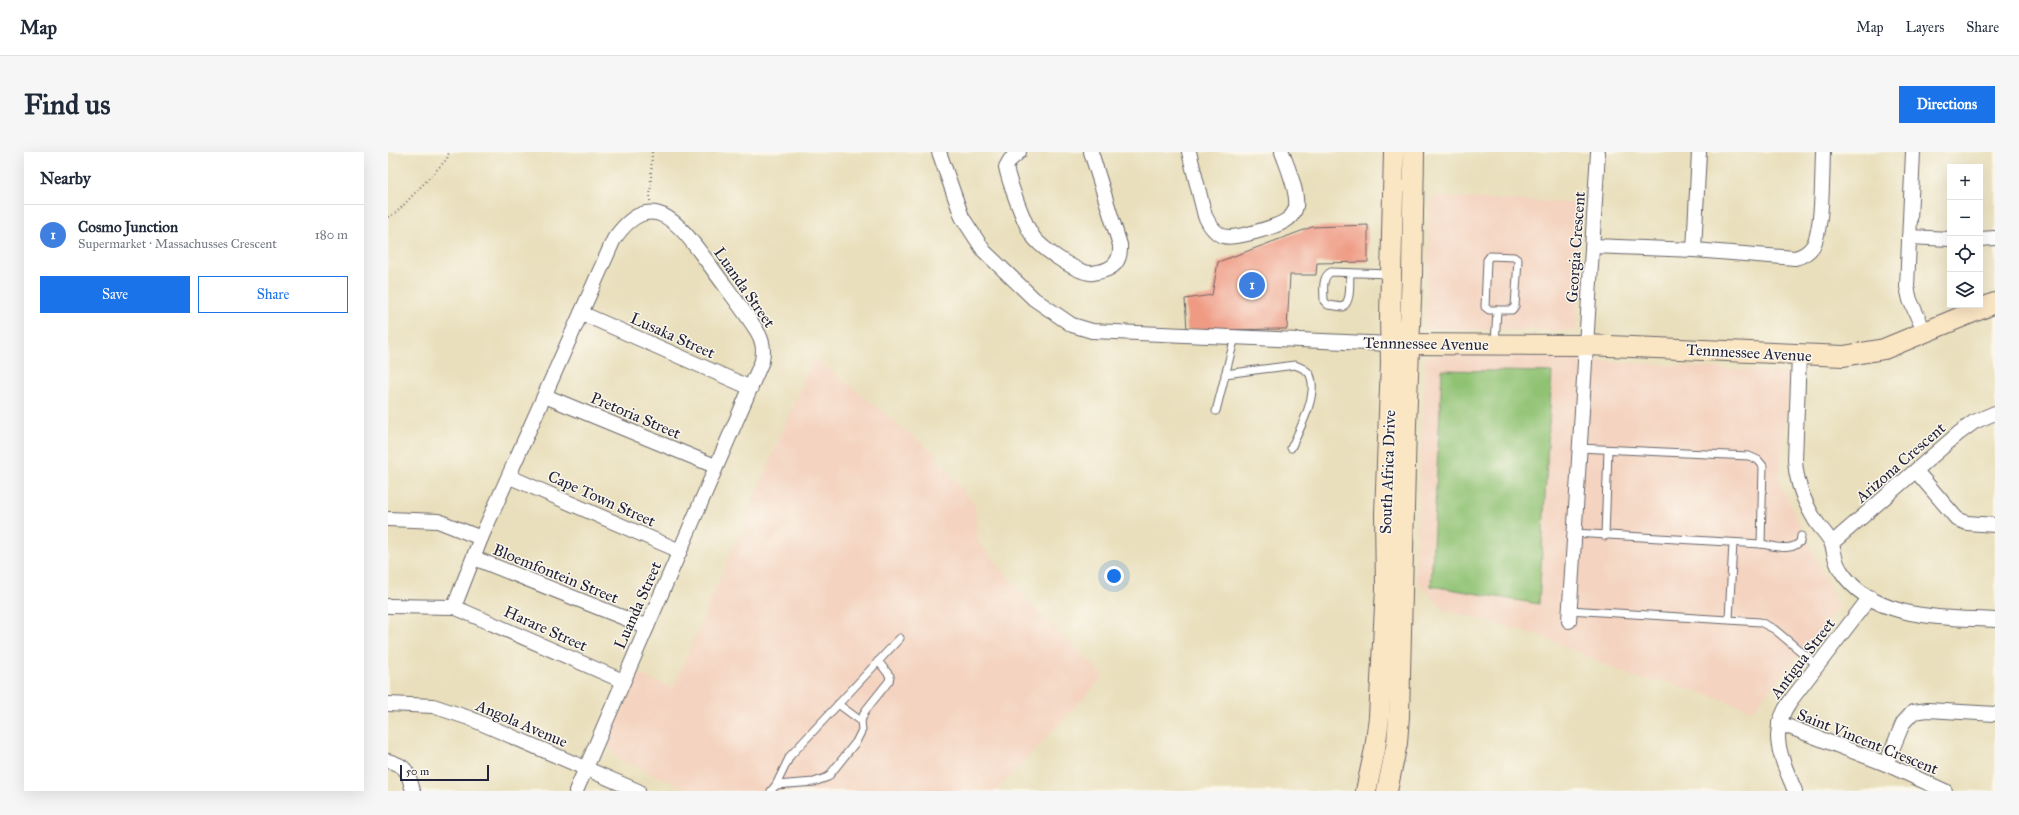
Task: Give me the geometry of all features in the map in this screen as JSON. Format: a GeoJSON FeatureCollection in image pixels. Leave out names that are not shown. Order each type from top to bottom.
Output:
{"type":"FeatureCollection","features":[{"type":"Feature","properties":{"kind":"street","name":"Tennnessee Avenue"},"geometry":{"type":"LineString","coordinates":[[939,152],[962,217],[984,251],[1034,299],[1056,316],[1072,325],[1092,331],[1400,344],[1586,345],[1844,356],[1863,354],[1884,349],[1995,303]]}},
{"type":"Feature","properties":{"kind":"street"},"geometry":{"type":"LineString","coordinates":[[1019,152],[1010,160],[1006,167],[1011,185],[1031,235],[1058,259],[1089,274],[1106,270],[1116,264],[1120,254],[1120,245],[1091,152]]}},
{"type":"Feature","properties":{"kind":"street"},"geometry":{"type":"LineString","coordinates":[[1188,152],[1205,216],[1210,225],[1224,236],[1233,237],[1277,225],[1288,220],[1293,214],[1296,205],[1293,186],[1282,152]]}},
{"type":"Feature","properties":{"kind":"street","name":"South Africa Drive"},"geometry":{"type":"LineString","coordinates":[[1387,791],[1397,743],[1399,716],[1406,426],[1400,344],[1391,274],[1394,152]]}},
{"type":"Feature","properties":{"kind":"street","name":"South Africa Drive"},"geometry":{"type":"LineString","coordinates":[[1366,791],[1375,749],[1379,717],[1386,588],[1385,513],[1400,344],[1414,152]]}},
{"type":"Feature","properties":{"kind":"street","name":"Georgia Crescent"},"geometry":{"type":"LineString","coordinates":[[1569,616],[1598,152]]}},
{"type":"Feature","properties":{"kind":"street"},"geometry":{"type":"LineString","coordinates":[[1694,250],[1699,152]]}},
{"type":"Feature","properties":{"kind":"street"},"geometry":{"type":"LineString","coordinates":[[1593,246],[1694,250],[1795,258],[1807,253],[1813,245],[1818,231],[1823,152]]}},
{"type":"Feature","properties":{"kind":"street"},"geometry":{"type":"LineString","coordinates":[[1913,152],[1908,237],[1907,287],[1910,300],[1925,333]]}},
{"type":"Feature","properties":{"kind":"street"},"geometry":{"type":"LineString","coordinates":[[388,606],[454,607],[481,538],[510,477],[544,396],[582,314],[614,239],[630,220],[650,213]]}},
{"type":"Feature","properties":{"kind":"street","name":"Luanda Street"},"geometry":{"type":"LineString","coordinates":[[576,791],[680,551],[715,466],[751,388],[762,361],[764,349],[762,339],[757,331],[678,224],[665,216],[650,213]]}},
{"type":"Feature","properties":{"kind":"street"},"geometry":{"type":"LineString","coordinates":[[1908,237],[1947,239]]}},
{"type":"Feature","properties":{"kind":"street"},"geometry":{"type":"LineString","coordinates":[[1983,239],[1995,238]]}},
{"type":"Feature","properties":{"kind":"street","name":"Lusaka Street"},"geometry":{"type":"LineString","coordinates":[[582,314],[751,388]]}},
{"type":"Feature","properties":{"kind":"street"},"geometry":{"type":"LineString","coordinates":[[1798,355],[1795,454],[1796,474],[1806,504],[1815,520],[1832,543],[1836,561],[1841,571],[1847,579],[1870,597],[1888,607],[1924,616],[1995,620]]}},
{"type":"Feature","properties":{"kind":"street","name":"Pretoria Street"},"geometry":{"type":"LineString","coordinates":[[544,396],[715,466]]}},
{"type":"Feature","properties":{"kind":"street","name":"Arizona Crescent"},"geometry":{"type":"LineString","coordinates":[[1832,543],[1969,425],[1995,413]]}},
{"type":"Feature","properties":{"kind":"street"},"geometry":{"type":"LineString","coordinates":[[1916,471],[1957,519],[1967,523],[1995,525]]}},
{"type":"Feature","properties":{"kind":"street","name":"Cape Town Street"},"geometry":{"type":"LineString","coordinates":[[510,477],[680,551]]}},
{"type":"Feature","properties":{"kind":"street"},"geometry":{"type":"LineString","coordinates":[[388,519],[438,521],[481,538]]}},
{"type":"Feature","properties":{"kind":"street","name":"Bloemfontein Street"},"geometry":{"type":"LineString","coordinates":[[474,558],[646,628]]}},
{"type":"Feature","properties":{"kind":"street","name":"Antigua Street"},"geometry":{"type":"LineString","coordinates":[[1795,791],[1777,744],[1779,723],[1786,706],[1870,597]]}},
{"type":"Feature","properties":{"kind":"street","name":"Harare Street"},"geometry":{"type":"LineString","coordinates":[[454,607],[623,681]]}},
{"type":"Feature","properties":{"kind":"street","name":"Angola Avenue"},"geometry":{"type":"LineString","coordinates":[[388,704],[433,706],[475,720],[638,791]]}},
{"type":"Feature","properties":{"kind":"street"},"geometry":{"type":"LineString","coordinates":[[1886,764],[1903,723],[1913,712],[1928,710],[1995,714]]}},
{"type":"Feature","properties":{"kind":"street","name":"Saint Vincent Crescent"},"geometry":{"type":"LineString","coordinates":[[1779,723],[1886,764],[1945,791]]}},
{"type":"Feature","properties":{"kind":"street"},"geometry":{"type":"LineString","coordinates":[[388,761],[403,766],[408,772],[413,791]]}},
{"type":"Feature","properties":{"kind":"lane"},"geometry":{"type":"LineString","coordinates":[[1490,256],[1515,257],[1518,261],[1515,306],[1510,310],[1498,310],[1487,309],[1484,305],[1487,258],[1490,256]]}},
{"type":"Feature","properties":{"kind":"lane"},"geometry":{"type":"LineString","coordinates":[[1350,272],[1349,298],[1347,304],[1343,306],[1328,305],[1324,302],[1325,279],[1327,274],[1331,272],[1350,272],[1391,274]]}},
{"type":"Feature","properties":{"kind":"lane"},"geometry":{"type":"LineString","coordinates":[[1495,345],[1498,310]]}},
{"type":"Feature","properties":{"kind":"lane"},"geometry":{"type":"LineString","coordinates":[[1216,411],[1235,337]]}},
{"type":"Feature","properties":{"kind":"lane"},"geometry":{"type":"LineString","coordinates":[[1225,374],[1295,366],[1304,369],[1310,375],[1312,383],[1308,411],[1292,448]]}},
{"type":"Feature","properties":{"kind":"lane"},"geometry":{"type":"LineString","coordinates":[[1579,448],[1748,456],[1758,460],[1763,466],[1761,544]]}},
{"type":"Feature","properties":{"kind":"lane"},"geometry":{"type":"LineString","coordinates":[[1605,536],[1608,450]]}},
{"type":"Feature","properties":{"kind":"lane"},"geometry":{"type":"LineString","coordinates":[[1574,533],[1761,544],[1789,548],[1800,542],[1801,536]]}},
{"type":"Feature","properties":{"kind":"lane"},"geometry":{"type":"LineString","coordinates":[[1729,619],[1733,543]]}},
{"type":"Feature","properties":{"kind":"lane"},"geometry":{"type":"LineString","coordinates":[[1569,616],[1729,619],[1768,625],[1817,665]]}},
{"type":"Feature","properties":{"kind":"lane"},"geometry":{"type":"LineString","coordinates":[[774,788],[790,756],[900,638]]}},
{"type":"Feature","properties":{"kind":"lane"},"geometry":{"type":"LineString","coordinates":[[774,788],[814,782],[828,777],[856,742],[862,730],[861,721],[865,711],[889,681],[890,676],[878,661]]}},
{"type":"Feature","properties":{"kind":"lane"},"geometry":{"type":"LineString","coordinates":[[838,704],[861,721]]}},
{"type":"Feature","properties":{"kind":"path"},"geometry":{"type":"LineString","coordinates":[[388,217],[396,213],[447,159],[449,152]]}},
{"type":"Feature","properties":{"kind":"path"},"geometry":{"type":"LineString","coordinates":[[650,213],[652,152]]}},
{"type":"Feature","properties":{"kind":"shaded area"},"geometry":{"type":"Polygon","coordinates":[[[1431,197],[1581,203],[1576,331],[1425,328],[1431,197]]]}},
{"type":"Feature","properties":{"kind":"shaded area"},"geometry":{"type":"Polygon","coordinates":[[[1468,352],[1790,373],[1779,481],[1839,607],[1753,710],[1668,682],[1635,678],[1542,636],[1445,610],[1415,580],[1425,357],[1468,352]]]}},
{"type":"Feature","properties":{"kind":"shaded area"},"geometry":{"type":"Polygon","coordinates":[[[814,357],[933,452],[975,506],[978,542],[1038,612],[1104,676],[996,791],[692,791],[620,760],[607,744],[639,674],[673,688],[814,357]]]}},
{"type":"Feature","properties":{"kind":"green space"},"geometry":{"type":"Polygon","coordinates":[[[1442,370],[1552,372],[1539,604],[1431,586],[1442,370]]]}},
{"type":"Feature","properties":{"kind":"building"},"geometry":{"type":"Polygon","coordinates":[[[1368,225],[1368,262],[1317,263],[1316,275],[1290,275],[1287,329],[1187,330],[1185,299],[1212,295],[1218,262],[1312,227],[1368,225]]]}},
{"type":"Feature","properties":{"kind":"place","name":"Cosmo Junction"},"geometry":{"type":"Point","coordinates":[1252,285]}}]}
